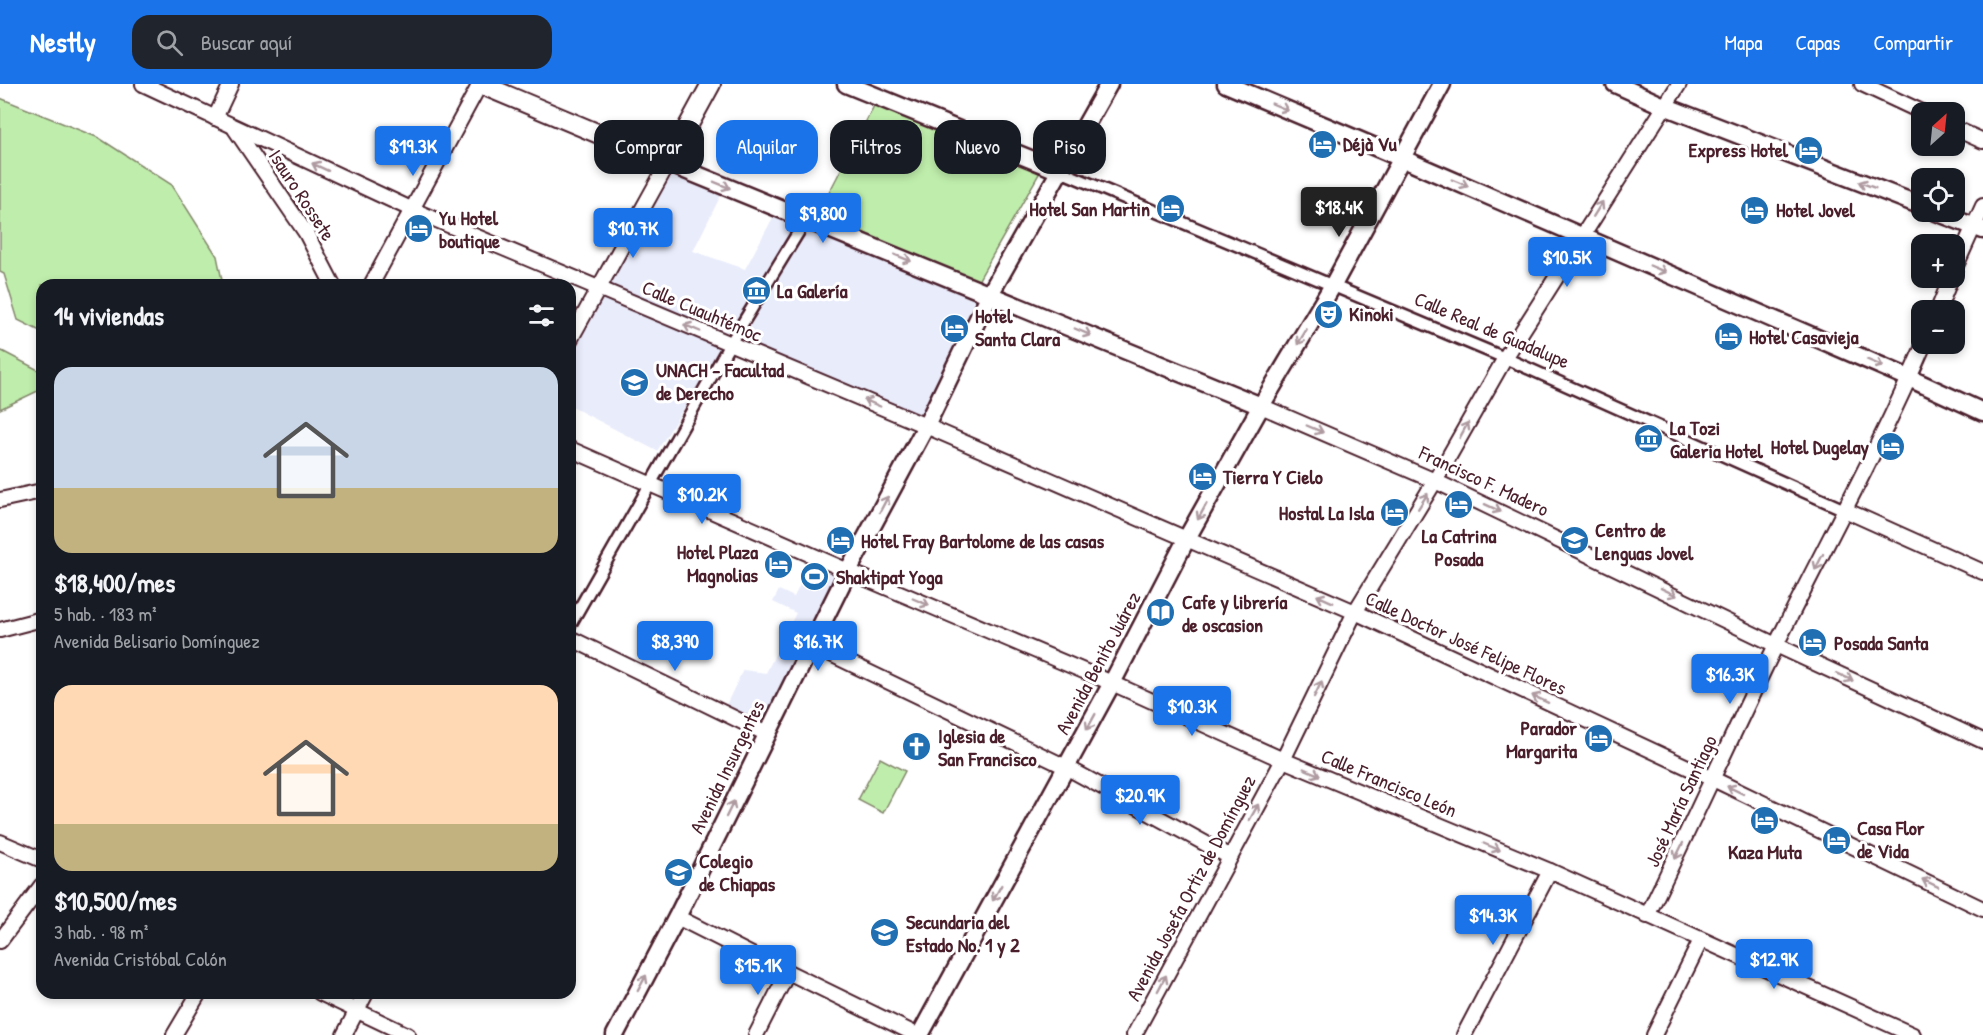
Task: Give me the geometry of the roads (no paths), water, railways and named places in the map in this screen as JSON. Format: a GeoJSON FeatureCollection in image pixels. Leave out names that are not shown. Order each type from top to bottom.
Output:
{"type":"FeatureCollection","features":[{"type":"Feature","properties":{"kind":"main road"},"geometry":{"type":"LineString","coordinates":[[480,84],[594,132]]}},
{"type":"Feature","properties":{"kind":"main road"},"geometry":{"type":"LineString","coordinates":[[691,120],[711,84]]}},
{"type":"Feature","properties":{"kind":"street","name":"Calle Cuauhtémoc"},"geometry":{"type":"LineString","coordinates":[[143,84],[413,210],[575,279]]}},
{"type":"Feature","properties":{"kind":"street"},"geometry":{"type":"LineString","coordinates":[[215,118],[231,84]]}},
{"type":"Feature","properties":{"kind":"street"},"geometry":{"type":"LineString","coordinates":[[374,279],[480,84]]}},
{"type":"Feature","properties":{"kind":"street","name":"Calle Real de Guadalupe"},"geometry":{"type":"LineString","coordinates":[[846,84],[1033,160]]}},
{"type":"Feature","properties":{"kind":"street","name":"Avenida Insurgentes"},"geometry":{"type":"LineString","coordinates":[[1089,120],[1109,84]]}},
{"type":"Feature","properties":{"kind":"street"},"geometry":{"type":"LineString","coordinates":[[1226,84],[1582,236],[1983,412]]}},
{"type":"Feature","properties":{"kind":"street","name":"Avenida Benito Juárez"},"geometry":{"type":"LineString","coordinates":[[919,1035],[1112,683],[1187,538],[1261,406],[1333,285],[1442,84]]}},
{"type":"Feature","properties":{"kind":"street"},"geometry":{"type":"LineString","coordinates":[[1615,84],[1664,106],[1911,202]]}},
{"type":"Feature","properties":{"kind":"street","name":"Avenida Josefa Ortiz de Domínguez"},"geometry":{"type":"LineString","coordinates":[[1134,1035],[1283,760],[1354,612],[1436,481],[1505,358],[1678,84]]}},
{"type":"Feature","properties":{"kind":"street"},"geometry":{"type":"LineString","coordinates":[[1862,84],[1911,107]]}},
{"type":"Feature","properties":{"kind":"street","name":"Isauro Rossete"},"geometry":{"type":"LineString","coordinates":[[234,128],[306,233],[330,279]]}},
{"type":"Feature","properties":{"kind":"street"},"geometry":{"type":"LineString","coordinates":[[1965,133],[1983,141]]}},
{"type":"Feature","properties":{"kind":"street"},"geometry":{"type":"LineString","coordinates":[[576,329],[662,174]]}},
{"type":"Feature","properties":{"kind":"street","name":"Francisco F. Madero"},"geometry":{"type":"LineString","coordinates":[[696,174],[1261,406],[1436,481],[1776,645],[1983,741]]}},
{"type":"Feature","properties":{"kind":"street","name":"Avenida Insurgentes"},"geometry":{"type":"LineString","coordinates":[[615,1035],[677,917],[848,571],[926,426],[990,294],[1058,174]]}},
{"type":"Feature","properties":{"kind":"street","name":"Calle Real de Guadalupe"},"geometry":{"type":"LineString","coordinates":[[1067,174],[1505,358],[1983,572]]}},
{"type":"Feature","properties":{"kind":"street"},"geometry":{"type":"LineString","coordinates":[[1965,251],[1978,228],[1983,206]]}},
{"type":"Feature","properties":{"kind":"street"},"geometry":{"type":"LineString","coordinates":[[576,614],[730,344],[807,218]]}},
{"type":"Feature","properties":{"kind":"street"},"geometry":{"type":"LineString","coordinates":[[1962,222],[1978,228]]}},
{"type":"Feature","properties":{"kind":"street","name":"Calle Cuauhtémoc"},"geometry":{"type":"LineString","coordinates":[[576,280],[926,426]]}},
{"type":"Feature","properties":{"kind":"street","name":"José María Santiago"},"geometry":{"type":"LineString","coordinates":[[1647,916],[1776,645],[1845,510],[1920,354]]}},
{"type":"Feature","properties":{"kind":"street","name":"Calle Doctor José Felipe Flores"},"geometry":{"type":"LineString","coordinates":[[926,426],[1354,612],[1713,779],[1983,909]]}},
{"type":"Feature","properties":{"kind":"street","name":"Calle Francisco León"},"geometry":{"type":"LineString","coordinates":[[576,452],[848,571],[1112,683],[1283,760],[1550,871],[1913,1035]]}},
{"type":"Feature","properties":{"kind":"street"},"geometry":{"type":"LineString","coordinates":[[0,500],[36,492]]}},
{"type":"Feature","properties":{"kind":"street"},"geometry":{"type":"LineString","coordinates":[[0,630],[36,621]]}},
{"type":"Feature","properties":{"kind":"street"},"geometry":{"type":"LineString","coordinates":[[576,641],[767,734]]}},
{"type":"Feature","properties":{"kind":"street"},"geometry":{"type":"LineString","coordinates":[[812,645],[1066,767],[1230,857]]}},
{"type":"Feature","properties":{"kind":"street"},"geometry":{"type":"LineString","coordinates":[[0,842],[36,857]]}},
{"type":"Feature","properties":{"kind":"street"},"geometry":{"type":"LineString","coordinates":[[1464,1035],[1550,871]]}},
{"type":"Feature","properties":{"kind":"street"},"geometry":{"type":"LineString","coordinates":[[0,941],[36,893]]}},
{"type":"Feature","properties":{"kind":"street"},"geometry":{"type":"LineString","coordinates":[[677,917],[919,1035]]}},
{"type":"Feature","properties":{"kind":"street"},"geometry":{"type":"LineString","coordinates":[[1654,1035],[1701,940]]}},
{"type":"Feature","properties":{"kind":"street"},"geometry":{"type":"LineString","coordinates":[[756,1035],[788,972]]}},
{"type":"Feature","properties":{"kind":"street"},"geometry":{"type":"LineString","coordinates":[[174,1035],[195,999]]}},
{"type":"Feature","properties":{"kind":"street"},"geometry":{"type":"LineString","coordinates":[[333,999],[408,1035]]}},
{"type":"Feature","properties":{"kind":"street"},"geometry":{"type":"LineString","coordinates":[[344,1035],[362,999]]}},
{"type":"Feature","properties":{"kind":"place","name":"Déjà Vu"},"geometry":{"type":"Point","coordinates":[1322,144]}},
{"type":"Feature","properties":{"kind":"place","name":"Express Hotel"},"geometry":{"type":"Point","coordinates":[1809,150]}},
{"type":"Feature","properties":{"kind":"place","name":"Hotel San Martin"},"geometry":{"type":"Point","coordinates":[1171,209]}},
{"type":"Feature","properties":{"kind":"place","name":"Hotel Jovel"},"geometry":{"type":"Point","coordinates":[1755,210]}},
{"type":"Feature","properties":{"kind":"place","name":"Yu Hotel boutique"},"geometry":{"type":"Point","coordinates":[418,229]}},
{"type":"Feature","properties":{"kind":"place","name":"La Galería"},"geometry":{"type":"Point","coordinates":[756,291]}},
{"type":"Feature","properties":{"kind":"place","name":"Kinoki"},"geometry":{"type":"Point","coordinates":[1328,314]}},
{"type":"Feature","properties":{"kind":"place","name":"Hotel Santa Clara"},"geometry":{"type":"Point","coordinates":[954,328]}},
{"type":"Feature","properties":{"kind":"place","name":"Hotel Casavieja"},"geometry":{"type":"Point","coordinates":[1728,337]}},
{"type":"Feature","properties":{"kind":"place","name":"UNACH - Facultad de Derecho"},"geometry":{"type":"Point","coordinates":[635,382]}},
{"type":"Feature","properties":{"kind":"place","name":"La Tozi Galeria Hotel"},"geometry":{"type":"Point","coordinates":[1649,439]}},
{"type":"Feature","properties":{"kind":"place","name":"Hotel Dugelay"},"geometry":{"type":"Point","coordinates":[1890,447]}},
{"type":"Feature","properties":{"kind":"place","name":"Tierra Y Cielo"},"geometry":{"type":"Point","coordinates":[1202,477]}},
{"type":"Feature","properties":{"kind":"place","name":"La Catrina Posada"},"geometry":{"type":"Point","coordinates":[1459,505]}},
{"type":"Feature","properties":{"kind":"place","name":"Hostal La Isla"},"geometry":{"type":"Point","coordinates":[1395,513]}},
{"type":"Feature","properties":{"kind":"place","name":"Hotel Fray Bartolome de las casas"},"geometry":{"type":"Point","coordinates":[840,541]}},
{"type":"Feature","properties":{"kind":"place","name":"Centro de Lenguas Jovel"},"geometry":{"type":"Point","coordinates":[1574,541]}},
{"type":"Feature","properties":{"kind":"place","name":"Hotel Plaza Magnolias"},"geometry":{"type":"Point","coordinates":[779,564]}},
{"type":"Feature","properties":{"kind":"place","name":"Shaktipat Yoga"},"geometry":{"type":"Point","coordinates":[815,577]}},
{"type":"Feature","properties":{"kind":"place","name":"Cafe y librería de oscasion"},"geometry":{"type":"Point","coordinates":[1161,613]}},
{"type":"Feature","properties":{"kind":"place","name":"Posada Santa"},"geometry":{"type":"Point","coordinates":[1813,643]}},
{"type":"Feature","properties":{"kind":"place","name":"Parador Margarita"},"geometry":{"type":"Point","coordinates":[1598,739]}},
{"type":"Feature","properties":{"kind":"place","name":"Iglesia de San Francisco"},"geometry":{"type":"Point","coordinates":[917,747]}},
{"type":"Feature","properties":{"kind":"place","name":"Kaza Muta"},"geometry":{"type":"Point","coordinates":[1765,821]}},
{"type":"Feature","properties":{"kind":"place","name":"Casa Flor de Vida"},"geometry":{"type":"Point","coordinates":[1836,840]}},
{"type":"Feature","properties":{"kind":"place","name":"Colegio de Chiapas"},"geometry":{"type":"Point","coordinates":[678,872]}},
{"type":"Feature","properties":{"kind":"place","name":"Secundaria del Estado No. 1 y 2"},"geometry":{"type":"Point","coordinates":[885,933]}}]}
